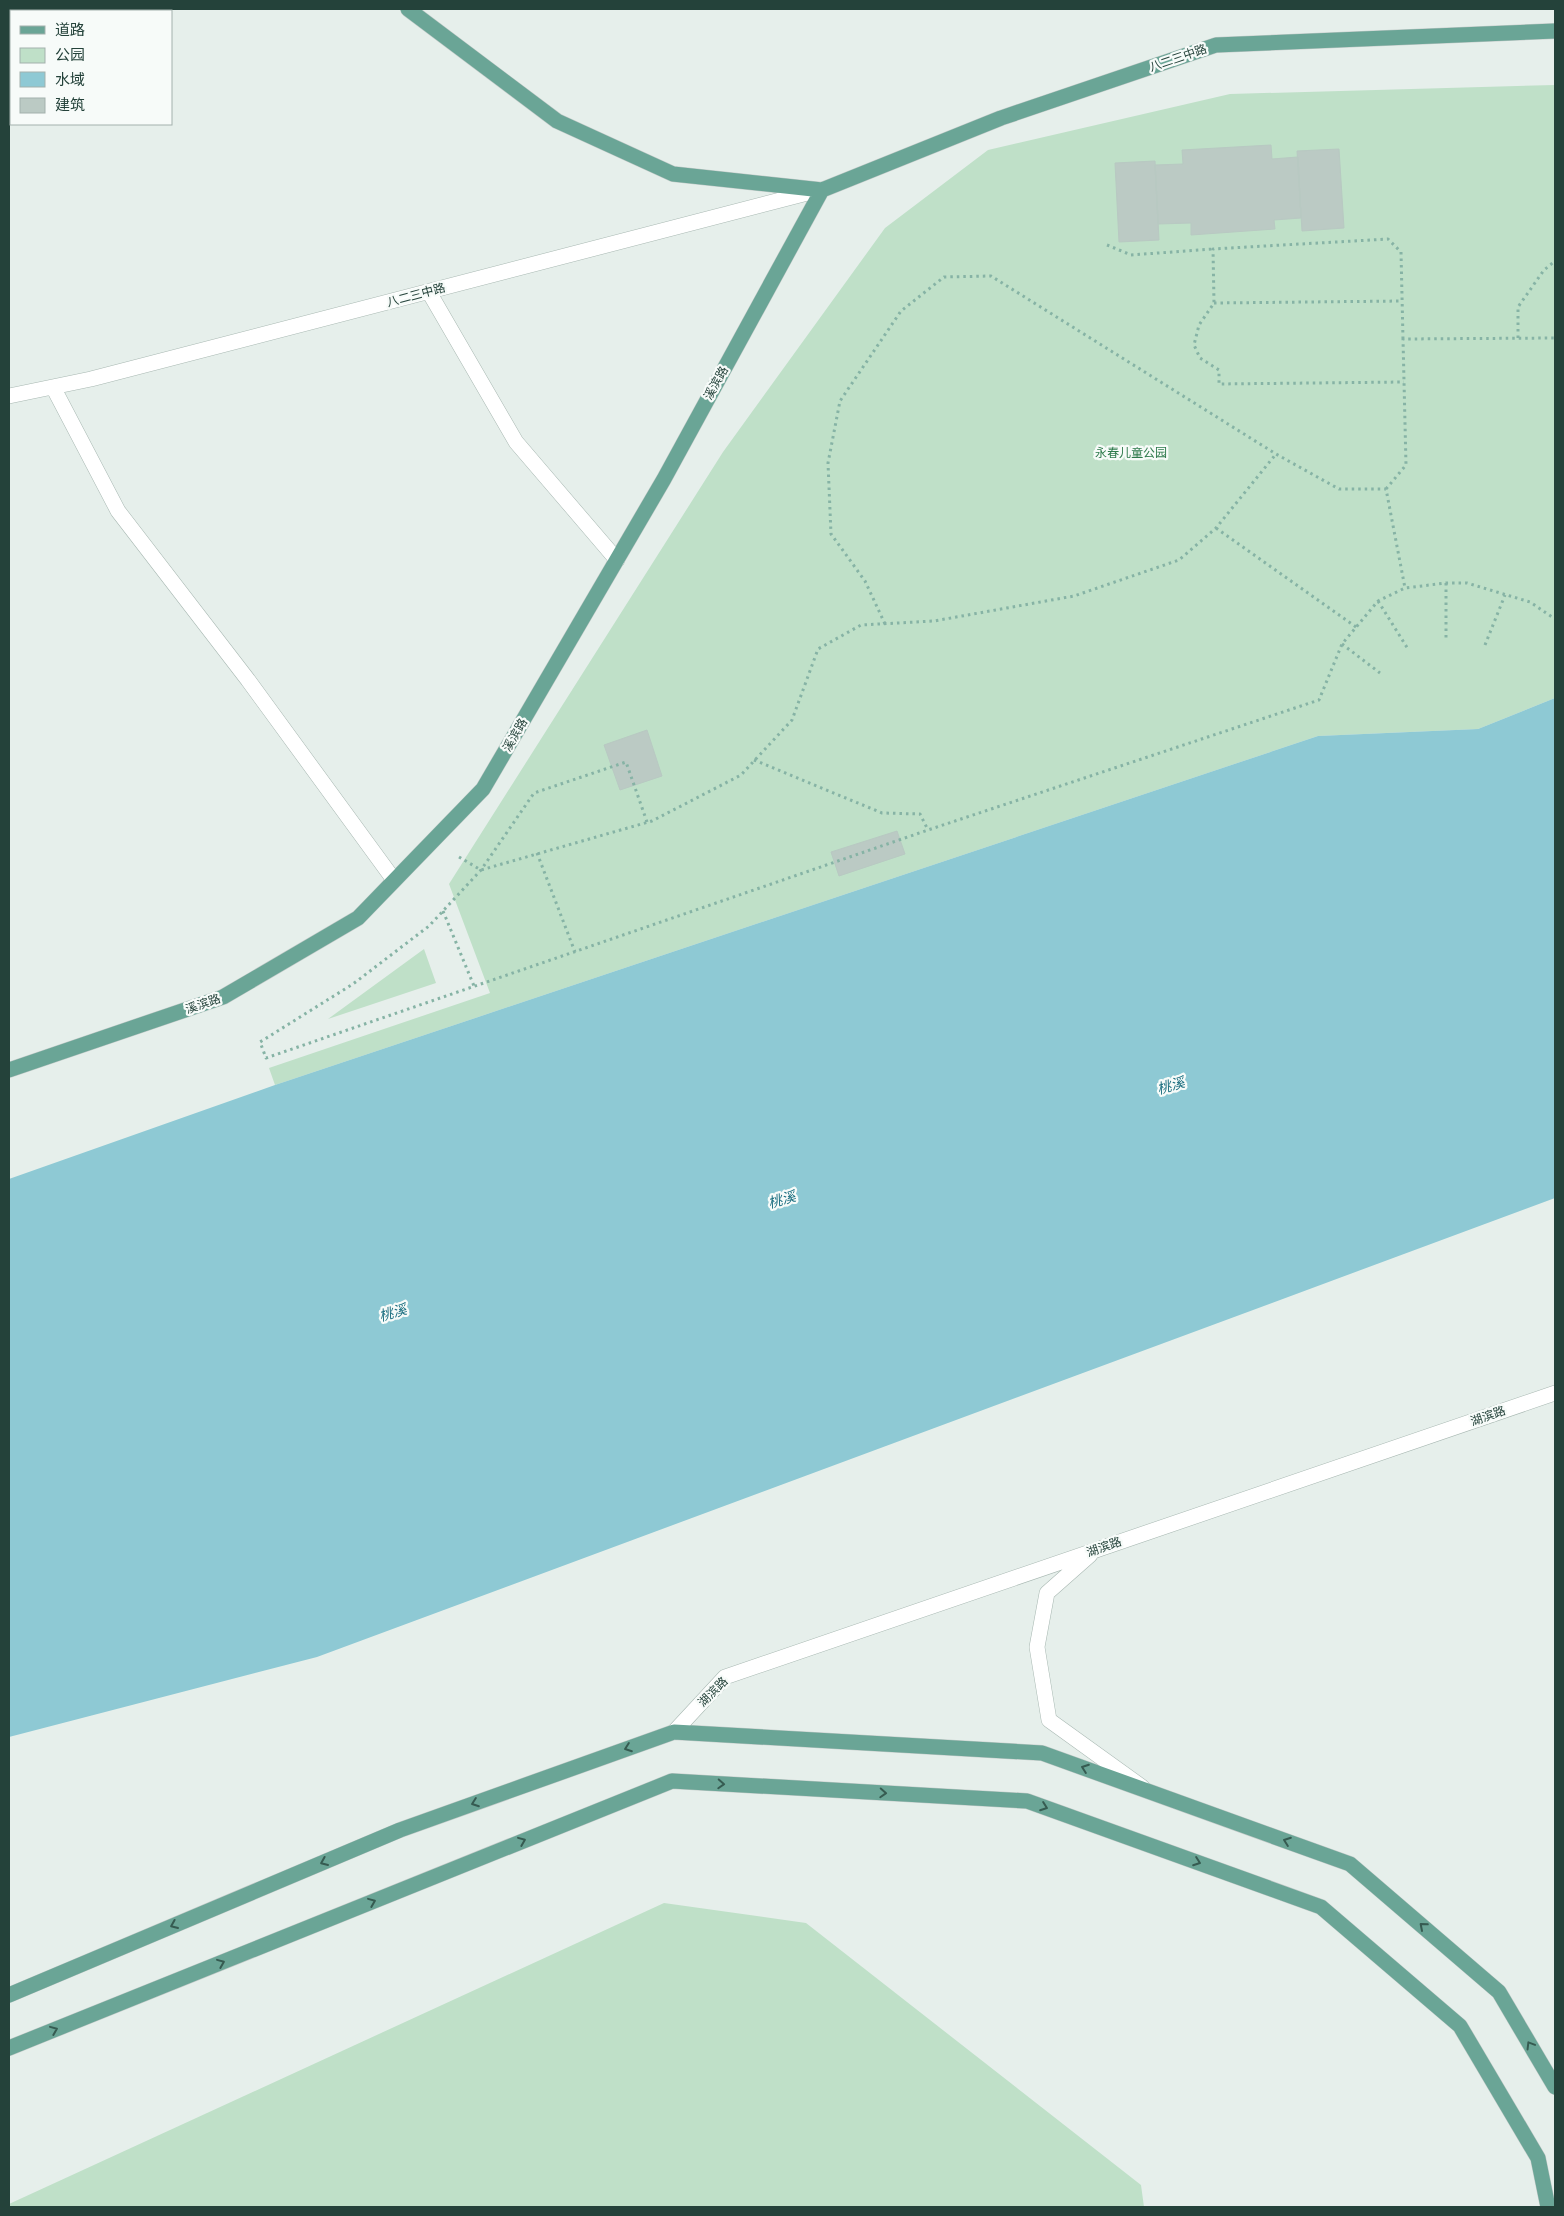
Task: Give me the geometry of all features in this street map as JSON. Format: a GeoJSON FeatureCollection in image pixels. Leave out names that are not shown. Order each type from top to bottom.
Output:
{"type":"FeatureCollection","features":[{"type":"Feature","properties":{"kind":"main road","name":"八二三中路"},"geometry":{"type":"LineString","coordinates":[[408,9],[557,121],[673,174],[822,190],[1002,118],[1216,45],[1555,31]]}},
{"type":"Feature","properties":{"kind":"main road","name":"溪滨路"},"geometry":{"type":"LineString","coordinates":[[9,1070],[223,997],[358,918],[483,789],[664,479],[822,190]]}},
{"type":"Feature","properties":{"kind":"main road"},"geometry":{"type":"LineString","coordinates":[[9,1995],[400,1830],[674,1732],[1042,1753],[1350,1864],[1499,1992],[1555,2087]]}},
{"type":"Feature","properties":{"kind":"main road"},"geometry":{"type":"LineString","coordinates":[[9,2048],[672,1781],[1027,1801],[1321,1907],[1460,2026],[1538,2158],[1548,2207]]}},
{"type":"Feature","properties":{"kind":"street","name":"八二三中路"},"geometry":{"type":"LineString","coordinates":[[9,396],[91,379],[822,190]]}},
{"type":"Feature","properties":{"kind":"street"},"geometry":{"type":"LineString","coordinates":[[429,292],[516,442],[617,560]]}},
{"type":"Feature","properties":{"kind":"street"},"geometry":{"type":"LineString","coordinates":[[53,387],[118,511],[248,680],[394,880]]}},
{"type":"Feature","properties":{"kind":"street","name":"湖滨路"},"geometry":{"type":"LineString","coordinates":[[674,1732],[725,1676],[1555,1393]]}},
{"type":"Feature","properties":{"kind":"street"},"geometry":{"type":"LineString","coordinates":[[1096,1550],[1047,1593],[1037,1647],[1049,1720],[1148,1791]]}},
{"type":"Feature","properties":{"kind":"path"},"geometry":{"type":"LineString","coordinates":[[885,624],[865,581],[831,534],[828,463],[840,401],[901,311],[944,277],[991,276],[1276,454],[1339,489],[1386,489],[1406,466],[1401,252],[1388,239],[1213,248],[1131,255],[1107,245]]}},
{"type":"Feature","properties":{"kind":"path"},"geometry":{"type":"LineString","coordinates":[[1213,248],[1214,303],[1199,325],[1194,345],[1200,358],[1219,370],[1219,384],[1404,382]]}},
{"type":"Feature","properties":{"kind":"path"},"geometry":{"type":"LineString","coordinates":[[1518,338],[1518,307],[1544,270],[1555,261]]}},
{"type":"Feature","properties":{"kind":"path"},"geometry":{"type":"LineString","coordinates":[[1214,303],[1402,301]]}},
{"type":"Feature","properties":{"kind":"path"},"geometry":{"type":"LineString","coordinates":[[1403,339],[1555,338]]}},
{"type":"Feature","properties":{"kind":"path"},"geometry":{"type":"LineString","coordinates":[[432,841],[481,870],[647,822],[741,775],[792,720],[818,649],[861,625],[934,621],[1074,596],[1179,560],[1216,528],[1276,454]]}},
{"type":"Feature","properties":{"kind":"path"},"geometry":{"type":"LineString","coordinates":[[1386,489],[1406,588]]}},
{"type":"Feature","properties":{"kind":"path"},"geometry":{"type":"LineString","coordinates":[[1216,528],[1356,627]]}},
{"type":"Feature","properties":{"kind":"path"},"geometry":{"type":"LineString","coordinates":[[1446,582],[1446,639]]}},
{"type":"Feature","properties":{"kind":"path"},"geometry":{"type":"LineString","coordinates":[[647,822],[626,762],[534,793],[481,870],[429,926],[353,984],[260,1042],[266,1058],[928,830],[1319,700],[1342,644],[1378,601],[1406,588],[1446,582],[1467,583],[1530,602],[1555,619]]}},
{"type":"Feature","properties":{"kind":"path"},"geometry":{"type":"LineString","coordinates":[[1485,645],[1505,595]]}},
{"type":"Feature","properties":{"kind":"path"},"geometry":{"type":"LineString","coordinates":[[1378,601],[1408,649]]}},
{"type":"Feature","properties":{"kind":"path"},"geometry":{"type":"LineString","coordinates":[[1342,644],[1380,673]]}},
{"type":"Feature","properties":{"kind":"path"},"geometry":{"type":"LineString","coordinates":[[754,760],[882,813],[920,814],[928,830]]}},
{"type":"Feature","properties":{"kind":"path"},"geometry":{"type":"LineString","coordinates":[[537,853],[575,952]]}},
{"type":"Feature","properties":{"kind":"path"},"geometry":{"type":"LineString","coordinates":[[443,911],[474,986]]}},
{"type":"Feature","properties":{"kind":"green space","name":"永春儿童公园"},"geometry":{"type":"Polygon","coordinates":[[[1555,85],[1555,698],[1478,729],[1318,736],[275,1085],[269,1068],[490,993],[449,884],[723,452],[885,228],[988,150],[1230,94],[1555,85]]]}},
{"type":"Feature","properties":{"kind":"green space"},"geometry":{"type":"Polygon","coordinates":[[[424,949],[436,983],[328,1019],[424,949]]]}},
{"type":"Feature","properties":{"kind":"green space"},"geometry":{"type":"Polygon","coordinates":[[[664,1903],[806,1923],[1141,2185],[1144,2207],[9,2207],[9,2204],[664,1903]]]}},
{"type":"Feature","properties":{"kind":"water","name":"桃溪"},"geometry":{"type":"Polygon","coordinates":[[[1555,698],[1555,1198],[317,1657],[9,1737],[9,1179],[275,1085],[1318,736],[1478,729],[1555,698]]]}},
{"type":"Feature","properties":{"kind":"building"},"geometry":{"type":"Polygon","coordinates":[[[1271,145],[1272,159],[1298,157],[1301,218],[1274,220],[1275,229],[1191,235],[1191,223],[1158,224],[1155,165],[1183,164],[1182,150],[1271,145]]]}},
{"type":"Feature","properties":{"kind":"building"},"geometry":{"type":"Polygon","coordinates":[[[1339,149],[1344,228],[1302,231],[1297,151],[1339,149]]]}},
{"type":"Feature","properties":{"kind":"building"},"geometry":{"type":"Polygon","coordinates":[[[1155,161],[1159,240],[1119,242],[1115,163],[1155,161]]]}},
{"type":"Feature","properties":{"kind":"building"},"geometry":{"type":"Polygon","coordinates":[[[647,730],[662,776],[620,790],[604,745],[647,730]]]}},
{"type":"Feature","properties":{"kind":"building"},"geometry":{"type":"Polygon","coordinates":[[[897,831],[905,854],[839,876],[831,852],[897,831]]]}}]}
